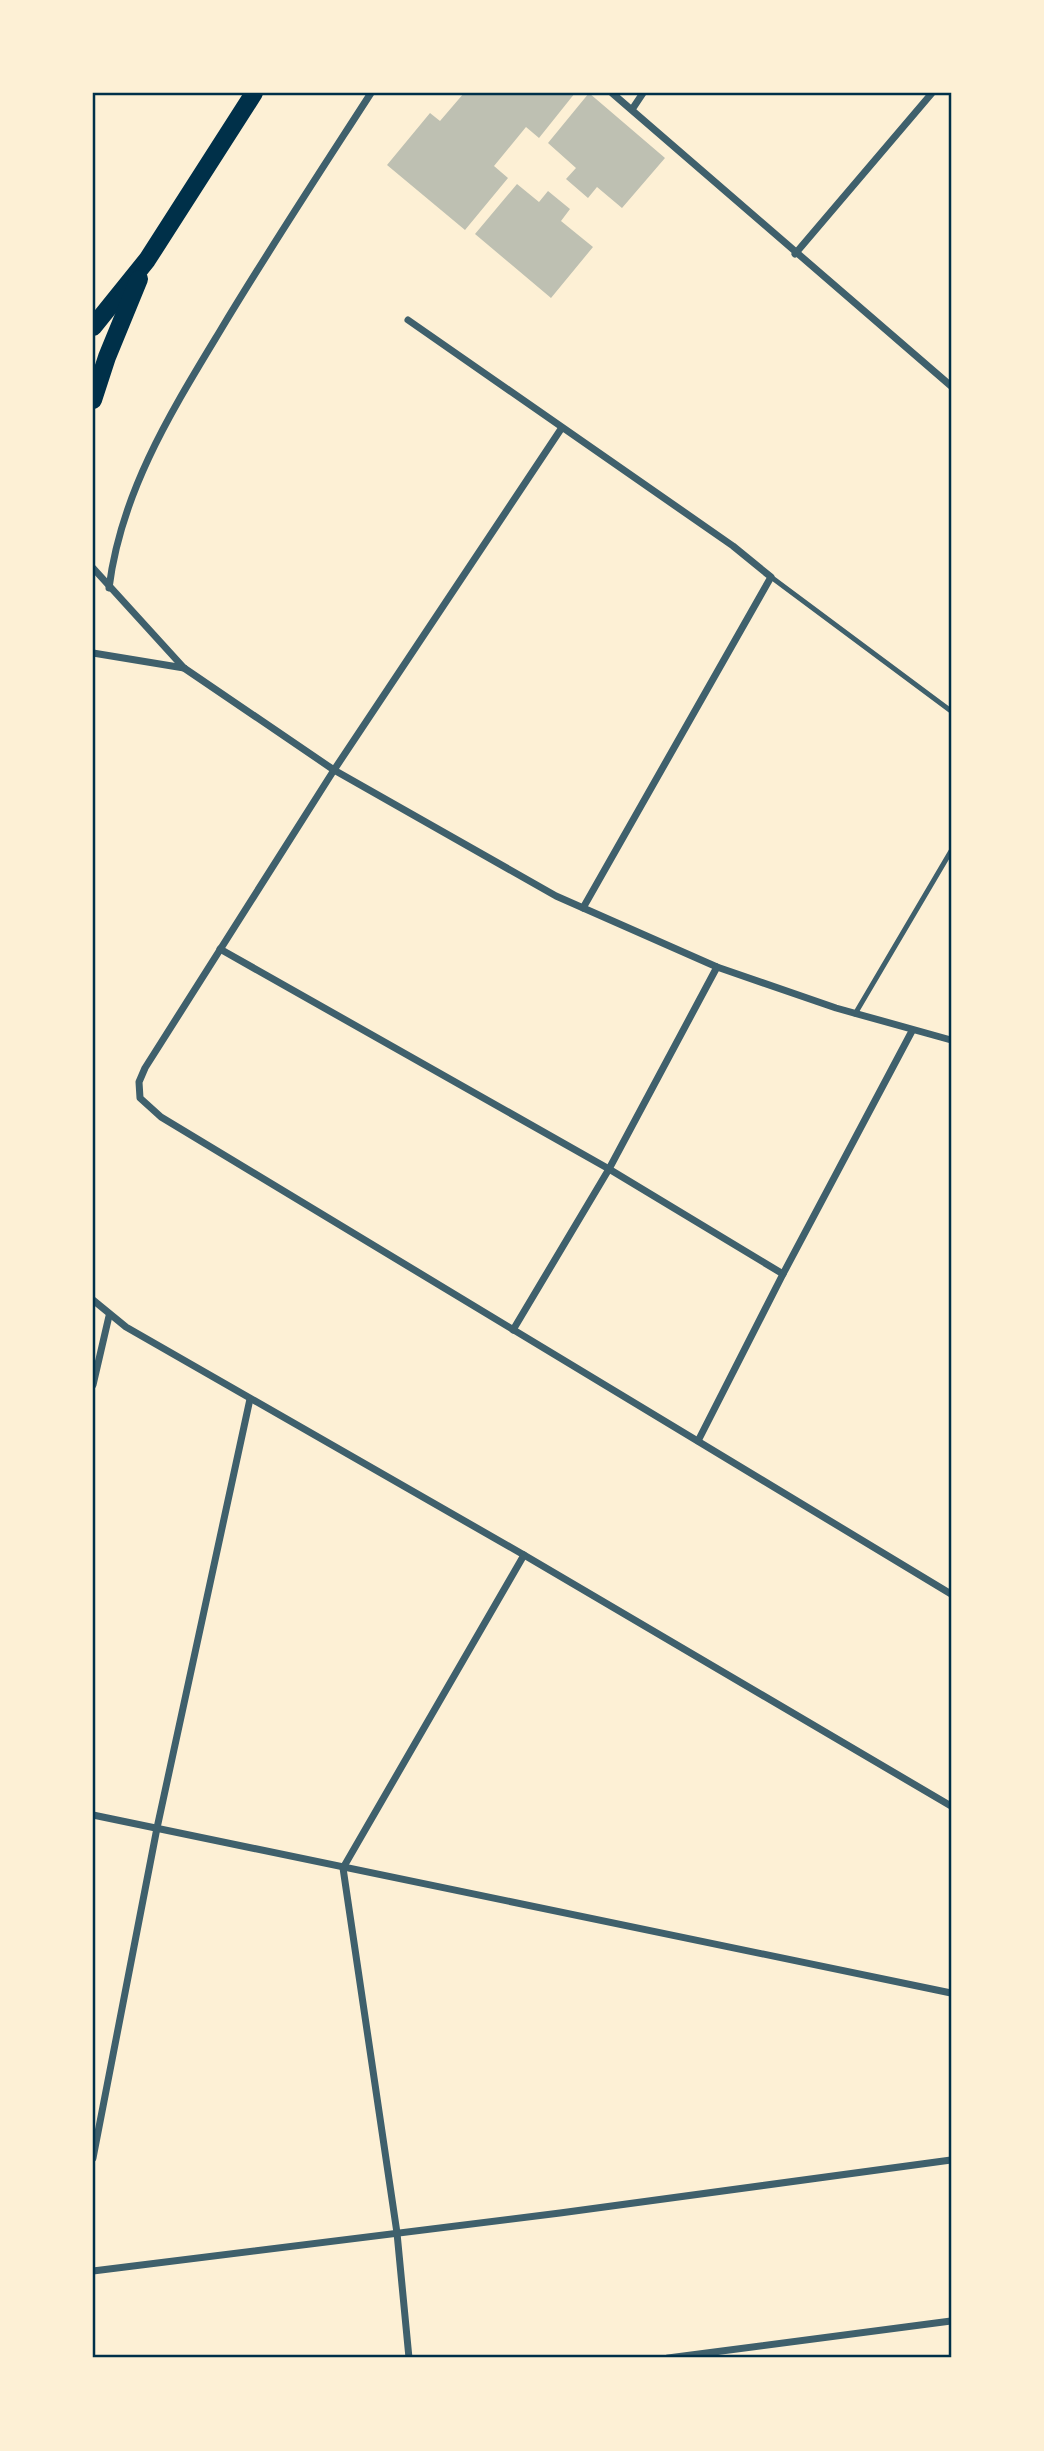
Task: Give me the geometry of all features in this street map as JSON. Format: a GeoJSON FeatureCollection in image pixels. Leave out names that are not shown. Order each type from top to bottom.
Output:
{"type":"FeatureCollection","features":[{"type":"Feature","properties":{"kind":"main road"},"geometry":{"type":"LineString","coordinates":[[93,327],[147,260],[254,93]]}},
{"type":"Feature","properties":{"kind":"main road"},"geometry":{"type":"LineString","coordinates":[[93,400],[107,357],[147,260]]}},
{"type":"Feature","properties":{"kind":"street"},"geometry":{"type":"LineString","coordinates":[[109,588],[113,552],[122,522],[161,429],[270,248],[371,93]]}},
{"type":"Feature","properties":{"kind":"street"},"geometry":{"type":"LineString","coordinates":[[612,93],[633,108],[795,254],[951,386]]}},
{"type":"Feature","properties":{"kind":"street"},"geometry":{"type":"LineString","coordinates":[[633,108],[643,93]]}},
{"type":"Feature","properties":{"kind":"street"},"geometry":{"type":"LineString","coordinates":[[795,254],[932,93]]}},
{"type":"Feature","properties":{"kind":"street"},"geometry":{"type":"LineString","coordinates":[[408,320],[561,429],[733,546],[771,577],[583,908]]}},
{"type":"Feature","properties":{"kind":"street"},"geometry":{"type":"LineString","coordinates":[[561,429],[334,770],[145,1068],[139,1082],[140,1098],[161,1117],[951,1594]]}},
{"type":"Feature","properties":{"kind":"street"},"geometry":{"type":"LineString","coordinates":[[93,568],[184,668],[334,770],[484,856],[583,908],[717,967],[855,1014],[951,1040]]}},
{"type":"Feature","properties":{"kind":"street"},"geometry":{"type":"LineString","coordinates":[[93,653],[184,668]]}},
{"type":"Feature","properties":{"kind":"street"},"geometry":{"type":"LineString","coordinates":[[220,949],[609,1169],[782,1274]]}},
{"type":"Feature","properties":{"kind":"street"},"geometry":{"type":"LineString","coordinates":[[513,1330],[609,1169],[717,967]]}},
{"type":"Feature","properties":{"kind":"street"},"geometry":{"type":"LineString","coordinates":[[698,1441],[782,1274],[912,1031]]}},
{"type":"Feature","properties":{"kind":"street"},"geometry":{"type":"LineString","coordinates":[[93,1300],[109,1316],[524,1555],[951,1806]]}},
{"type":"Feature","properties":{"kind":"street"},"geometry":{"type":"LineString","coordinates":[[93,1385],[109,1316]]}},
{"type":"Feature","properties":{"kind":"street"},"geometry":{"type":"LineString","coordinates":[[93,2158],[157,1828],[250,1399]]}},
{"type":"Feature","properties":{"kind":"street"},"geometry":{"type":"LineString","coordinates":[[409,2358],[397,2232],[343,1868],[524,1555]]}},
{"type":"Feature","properties":{"kind":"street"},"geometry":{"type":"LineString","coordinates":[[93,1815],[951,1993]]}},
{"type":"Feature","properties":{"kind":"street"},"geometry":{"type":"LineString","coordinates":[[93,2271],[829,2178],[951,2160]]}},
{"type":"Feature","properties":{"kind":"street"},"geometry":{"type":"LineString","coordinates":[[668,2358],[951,2321]]}},
{"type":"Feature","properties":{"kind":"lane"},"geometry":{"type":"LineString","coordinates":[[771,577],[951,711]]}},
{"type":"Feature","properties":{"kind":"lane"},"geometry":{"type":"LineString","coordinates":[[855,1014],[951,852]]}},
{"type":"Feature","properties":{"kind":"building"},"geometry":{"type":"Polygon","coordinates":[[[464,93],[575,93],[539,138],[526,127],[494,166],[508,178],[465,230],[387,165],[430,113],[440,121],[464,93]]]}},
{"type":"Feature","properties":{"kind":"building"},"geometry":{"type":"Polygon","coordinates":[[[589,93],[665,158],[622,208],[597,187],[588,198],[566,179],[576,168],[548,143],[589,93]]]}},
{"type":"Feature","properties":{"kind":"building"},"geometry":{"type":"Polygon","coordinates":[[[517,184],[539,202],[548,191],[570,209],[561,221],[593,247],[551,298],[475,234],[517,184]]]}}]}
